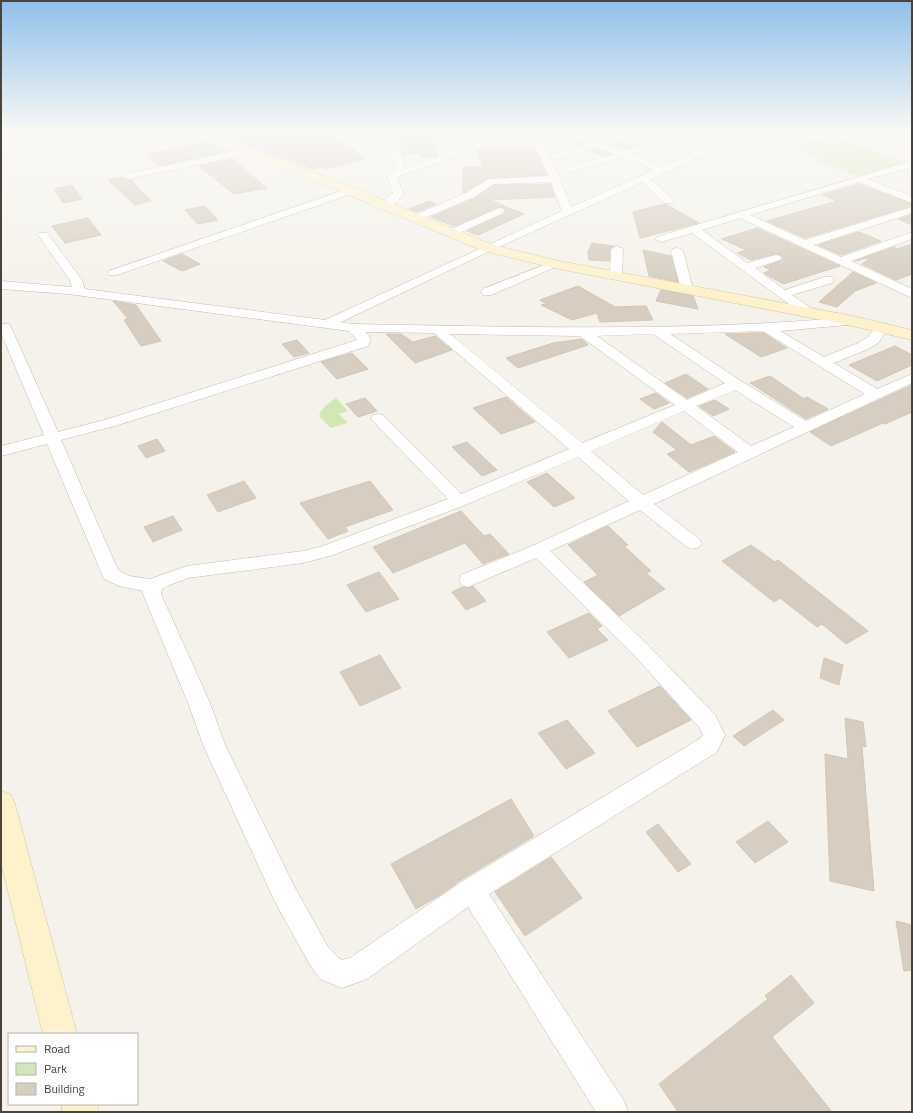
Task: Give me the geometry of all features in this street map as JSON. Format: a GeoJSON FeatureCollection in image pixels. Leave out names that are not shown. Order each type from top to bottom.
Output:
{"type":"FeatureCollection","features":[{"type":"Feature","properties":{"kind":"street"},"geometry":{"type":"LineString","coordinates":[[333,184],[488,248],[554,264],[854,321],[912,335]]}},
{"type":"Feature","properties":{"kind":"street"},"geometry":{"type":"LineString","coordinates":[[385,205],[397,195],[394,184]]}},
{"type":"Feature","properties":{"kind":"street"},"geometry":{"type":"LineString","coordinates":[[416,218],[470,195],[487,184]]}},
{"type":"Feature","properties":{"kind":"street"},"geometry":{"type":"LineString","coordinates":[[557,184],[568,212]]}},
{"type":"Feature","properties":{"kind":"street"},"geometry":{"type":"LineString","coordinates":[[325,325],[488,248],[632,184]]}},
{"type":"Feature","properties":{"kind":"street"},"geometry":{"type":"LineString","coordinates":[[651,184],[668,201]]}},
{"type":"Feature","properties":{"kind":"street"},"geometry":{"type":"LineString","coordinates":[[661,239],[843,184]]}},
{"type":"Feature","properties":{"kind":"street"},"geometry":{"type":"LineString","coordinates":[[871,184],[912,200]]}},
{"type":"Feature","properties":{"kind":"street"},"geometry":{"type":"LineString","coordinates":[[113,273],[350,190]]}},
{"type":"Feature","properties":{"kind":"street"},"geometry":{"type":"LineString","coordinates":[[805,244],[912,210]]}},
{"type":"Feature","properties":{"kind":"street"},"geometry":{"type":"LineString","coordinates":[[450,233],[500,211]]}},
{"type":"Feature","properties":{"kind":"street"},"geometry":{"type":"LineString","coordinates":[[742,215],[912,294]]}},
{"type":"Feature","properties":{"kind":"street"},"geometry":{"type":"LineString","coordinates":[[693,229],[808,312]]}},
{"type":"Feature","properties":{"kind":"street"},"geometry":{"type":"LineString","coordinates":[[43,235],[76,280],[80,292]]}},
{"type":"Feature","properties":{"kind":"street"},"geometry":{"type":"LineString","coordinates":[[841,261],[912,235]]}},
{"type":"Feature","properties":{"kind":"street"},"geometry":{"type":"LineString","coordinates":[[616,275],[617,249]]}},
{"type":"Feature","properties":{"kind":"street"},"geometry":{"type":"LineString","coordinates":[[677,251],[687,289]]}},
{"type":"Feature","properties":{"kind":"street"},"geometry":{"type":"LineString","coordinates":[[746,267],[776,258]]}},
{"type":"Feature","properties":{"kind":"street"},"geometry":{"type":"LineString","coordinates":[[487,292],[554,264]]}},
{"type":"Feature","properties":{"kind":"street"},"geometry":{"type":"LineString","coordinates":[[783,294],[828,280]]}},
{"type":"Feature","properties":{"kind":"street"},"geometry":{"type":"LineString","coordinates":[[896,287],[912,281]]}},
{"type":"Feature","properties":{"kind":"street"},"geometry":{"type":"LineString","coordinates":[[1,285],[80,292],[353,328],[583,332],[766,328],[854,321]]}},
{"type":"Feature","properties":{"kind":"street"},"geometry":{"type":"LineString","coordinates":[[823,363],[863,346],[873,340],[883,327]]}},
{"type":"Feature","properties":{"kind":"street"},"geometry":{"type":"LineString","coordinates":[[1,451],[54,438],[179,402],[363,343],[364,339],[353,328]]}},
{"type":"Feature","properties":{"kind":"street"},"geometry":{"type":"LineString","coordinates":[[766,328],[875,394]]}},
{"type":"Feature","properties":{"kind":"street"},"geometry":{"type":"LineString","coordinates":[[437,329],[642,502],[693,543]]}},
{"type":"Feature","properties":{"kind":"street"},"geometry":{"type":"LineString","coordinates":[[656,330],[736,384],[805,427]]}},
{"type":"Feature","properties":{"kind":"street"},"geometry":{"type":"LineString","coordinates":[[583,332],[750,453]]}},
{"type":"Feature","properties":{"kind":"street"},"geometry":{"type":"LineString","coordinates":[[5,336],[54,438],[111,574],[117,579],[124,581],[153,586],[160,581],[187,572],[303,557],[327,551],[459,502],[736,384]]}},
{"type":"Feature","properties":{"kind":"street"},"geometry":{"type":"LineString","coordinates":[[468,580],[538,550],[912,378]]}},
{"type":"Feature","properties":{"kind":"street"},"geometry":{"type":"LineString","coordinates":[[378,418],[459,502]]}},
{"type":"Feature","properties":{"kind":"street"},"geometry":{"type":"LineString","coordinates":[[153,586],[152,594],[199,703],[219,754],[284,893],[320,956],[330,968],[342,974],[357,970],[472,890],[709,745],[714,735],[707,721],[640,649],[538,550]]}},
{"type":"Feature","properties":{"kind":"street"},"geometry":{"type":"LineString","coordinates":[[1,804],[60,1033]]}},
{"type":"Feature","properties":{"kind":"street"},"geometry":{"type":"LineString","coordinates":[[472,890],[613,1112]]}},
{"type":"Feature","properties":{"kind":"green space"},"geometry":{"type":"Polygon","coordinates":[[[336,398],[348,411],[339,414],[348,423],[331,428],[319,416],[324,408],[336,398]]]}},
{"type":"Feature","properties":{"kind":"building"},"geometry":{"type":"Polygon","coordinates":[[[112,184],[135,184],[151,201],[135,205],[112,184]]]}},
{"type":"Feature","properties":{"kind":"building"},"geometry":{"type":"Polygon","coordinates":[[[221,184],[262,184],[267,188],[234,194],[221,184]]]}},
{"type":"Feature","properties":{"kind":"building"},"geometry":{"type":"Polygon","coordinates":[[[463,184],[479,184],[463,193],[463,184]]]}},
{"type":"Feature","properties":{"kind":"building"},"geometry":{"type":"Polygon","coordinates":[[[550,184],[555,197],[490,200],[524,214],[478,235],[467,231],[504,214],[504,208],[498,207],[454,226],[431,217],[475,198],[494,185],[550,184]]]}},
{"type":"Feature","properties":{"kind":"building"},"geometry":{"type":"Polygon","coordinates":[[[859,184],[912,204],[912,206],[805,238],[767,221],[837,201],[822,195],[859,184]]]}},
{"type":"Feature","properties":{"kind":"building"},"geometry":{"type":"Polygon","coordinates":[[[72,185],[82,199],[63,203],[54,189],[72,185]]]}},
{"type":"Feature","properties":{"kind":"building"},"geometry":{"type":"Polygon","coordinates":[[[429,201],[436,204],[418,212],[409,209],[429,201]]]}},
{"type":"Feature","properties":{"kind":"building"},"geometry":{"type":"Polygon","coordinates":[[[665,204],[699,223],[640,238],[633,212],[665,204]]]}},
{"type":"Feature","properties":{"kind":"building"},"geometry":{"type":"Polygon","coordinates":[[[205,206],[218,220],[198,224],[185,210],[205,206]]]}},
{"type":"Feature","properties":{"kind":"building"},"geometry":{"type":"Polygon","coordinates":[[[912,215],[912,225],[898,219],[912,215]]]}},
{"type":"Feature","properties":{"kind":"building"},"geometry":{"type":"Polygon","coordinates":[[[88,218],[101,235],[65,243],[52,226],[88,218]]]}},
{"type":"Feature","properties":{"kind":"building"},"geometry":{"type":"Polygon","coordinates":[[[757,228],[840,266],[783,284],[764,273],[771,270],[764,267],[783,259],[781,255],[776,254],[751,260],[737,253],[746,250],[722,239],[757,228]]]}},
{"type":"Feature","properties":{"kind":"building"},"geometry":{"type":"Polygon","coordinates":[[[859,232],[881,241],[841,255],[818,245],[859,232]]]}},
{"type":"Feature","properties":{"kind":"building"},"geometry":{"type":"Polygon","coordinates":[[[592,243],[613,246],[610,249],[609,261],[589,260],[588,252],[592,243]]]}},
{"type":"Feature","properties":{"kind":"building"},"geometry":{"type":"Polygon","coordinates":[[[912,244],[912,274],[896,280],[862,264],[871,257],[855,261],[894,247],[897,249],[912,244]]]}},
{"type":"Feature","properties":{"kind":"building"},"geometry":{"type":"Polygon","coordinates":[[[643,250],[671,256],[678,282],[649,276],[643,250]]]}},
{"type":"Feature","properties":{"kind":"building"},"geometry":{"type":"Polygon","coordinates":[[[182,254],[200,264],[182,271],[163,261],[182,254]]]}},
{"type":"Feature","properties":{"kind":"building"},"geometry":{"type":"Polygon","coordinates":[[[853,272],[876,283],[855,291],[837,307],[819,302],[853,272]]]}},
{"type":"Feature","properties":{"kind":"building"},"geometry":{"type":"Polygon","coordinates":[[[578,286],[615,307],[646,306],[653,320],[600,322],[597,313],[572,320],[541,305],[547,304],[540,300],[578,286]]]}},
{"type":"Feature","properties":{"kind":"building"},"geometry":{"type":"Polygon","coordinates":[[[661,290],[693,296],[698,309],[656,301],[661,290]]]}},
{"type":"Feature","properties":{"kind":"building"},"geometry":{"type":"Polygon","coordinates":[[[113,301],[136,305],[161,341],[141,346],[124,320],[128,319],[113,301]]]}},
{"type":"Feature","properties":{"kind":"building"},"geometry":{"type":"Polygon","coordinates":[[[764,333],[787,348],[761,357],[725,334],[764,333]]]}},
{"type":"Feature","properties":{"kind":"building"},"geometry":{"type":"Polygon","coordinates":[[[386,334],[401,334],[413,342],[435,336],[452,350],[415,363],[386,334]]]}},
{"type":"Feature","properties":{"kind":"building"},"geometry":{"type":"Polygon","coordinates":[[[582,339],[588,345],[518,368],[506,358],[553,343],[582,339]]]}},
{"type":"Feature","properties":{"kind":"building"},"geometry":{"type":"Polygon","coordinates":[[[297,340],[309,353],[294,357],[282,344],[297,340]]]}},
{"type":"Feature","properties":{"kind":"building"},"geometry":{"type":"Polygon","coordinates":[[[895,346],[912,355],[912,365],[877,381],[849,365],[895,346]]]}},
{"type":"Feature","properties":{"kind":"building"},"geometry":{"type":"Polygon","coordinates":[[[352,353],[368,369],[337,379],[321,362],[352,353]]]}},
{"type":"Feature","properties":{"kind":"building"},"geometry":{"type":"Polygon","coordinates":[[[686,374],[708,389],[687,398],[665,383],[686,374]]]}},
{"type":"Feature","properties":{"kind":"building"},"geometry":{"type":"Polygon","coordinates":[[[770,376],[804,399],[807,397],[828,409],[806,419],[750,383],[770,376]]]}},
{"type":"Feature","properties":{"kind":"building"},"geometry":{"type":"Polygon","coordinates":[[[912,385],[912,412],[831,446],[810,432],[912,385]]]}},
{"type":"Feature","properties":{"kind":"building"},"geometry":{"type":"Polygon","coordinates":[[[656,393],[669,403],[654,409],[640,399],[656,393]]]}},
{"type":"Feature","properties":{"kind":"building"},"geometry":{"type":"Polygon","coordinates":[[[506,397],[535,422],[501,434],[473,408],[506,397]]]}},
{"type":"Feature","properties":{"kind":"building"},"geometry":{"type":"Polygon","coordinates":[[[365,398],[377,411],[358,417],[346,404],[365,398]]]}},
{"type":"Feature","properties":{"kind":"building"},"geometry":{"type":"Polygon","coordinates":[[[715,400],[729,409],[713,416],[699,406],[715,400]]]}},
{"type":"Feature","properties":{"kind":"building"},"geometry":{"type":"Polygon","coordinates":[[[662,422],[691,445],[714,436],[735,452],[689,472],[667,454],[677,450],[653,432],[662,422]]]}},
{"type":"Feature","properties":{"kind":"building"},"geometry":{"type":"Polygon","coordinates":[[[157,439],[165,451],[146,458],[138,446],[157,439]]]}},
{"type":"Feature","properties":{"kind":"building"},"geometry":{"type":"Polygon","coordinates":[[[467,442],[497,470],[482,476],[452,447],[467,442]]]}},
{"type":"Feature","properties":{"kind":"building"},"geometry":{"type":"Polygon","coordinates":[[[547,473],[575,498],[554,507],[527,482],[547,473]]]}},
{"type":"Feature","properties":{"kind":"building"},"geometry":{"type":"Polygon","coordinates":[[[244,481],[256,498],[218,512],[207,495],[244,481]]]}},
{"type":"Feature","properties":{"kind":"building"},"geometry":{"type":"Polygon","coordinates":[[[370,481],[393,510],[345,527],[348,531],[328,539],[300,503],[370,481]]]}},
{"type":"Feature","properties":{"kind":"building"},"geometry":{"type":"Polygon","coordinates":[[[461,511],[484,536],[490,534],[509,554],[483,564],[465,543],[393,573],[373,547],[461,511]]]}},
{"type":"Feature","properties":{"kind":"building"},"geometry":{"type":"Polygon","coordinates":[[[173,516],[182,530],[153,542],[144,527],[173,516]]]}},
{"type":"Feature","properties":{"kind":"building"},"geometry":{"type":"Polygon","coordinates":[[[608,526],[628,545],[624,546],[651,571],[646,573],[665,589],[619,616],[584,582],[598,575],[568,545],[608,526]]]}},
{"type":"Feature","properties":{"kind":"building"},"geometry":{"type":"Polygon","coordinates":[[[751,545],[775,562],[778,560],[868,631],[846,644],[822,624],[817,627],[780,598],[774,602],[722,561],[751,545]]]}},
{"type":"Feature","properties":{"kind":"building"},"geometry":{"type":"Polygon","coordinates":[[[379,572],[399,599],[366,612],[347,585],[379,572]]]}},
{"type":"Feature","properties":{"kind":"building"},"geometry":{"type":"Polygon","coordinates":[[[473,586],[486,601],[466,610],[452,592],[463,587],[469,588],[473,586]]]}},
{"type":"Feature","properties":{"kind":"building"},"geometry":{"type":"Polygon","coordinates":[[[589,613],[602,626],[597,629],[608,640],[569,658],[547,632],[589,613]]]}},
{"type":"Feature","properties":{"kind":"building"},"geometry":{"type":"Polygon","coordinates":[[[380,655],[401,688],[360,706],[340,672],[380,655]]]}},
{"type":"Feature","properties":{"kind":"building"},"geometry":{"type":"Polygon","coordinates":[[[824,658],[843,665],[839,685],[820,678],[824,658]]]}},
{"type":"Feature","properties":{"kind":"building"},"geometry":{"type":"Polygon","coordinates":[[[660,686],[691,720],[637,747],[608,711],[660,686]]]}},
{"type":"Feature","properties":{"kind":"building"},"geometry":{"type":"Polygon","coordinates":[[[773,710],[784,720],[744,746],[733,736],[773,710]]]}},
{"type":"Feature","properties":{"kind":"building"},"geometry":{"type":"Polygon","coordinates":[[[845,718],[863,722],[866,747],[862,746],[874,891],[830,881],[825,754],[848,759],[845,718]]]}},
{"type":"Feature","properties":{"kind":"building"},"geometry":{"type":"Polygon","coordinates":[[[567,720],[595,753],[566,769],[538,733],[567,720]]]}},
{"type":"Feature","properties":{"kind":"building"},"geometry":{"type":"Polygon","coordinates":[[[511,799],[534,836],[416,909],[391,864],[511,799]]]}},
{"type":"Feature","properties":{"kind":"building"},"geometry":{"type":"Polygon","coordinates":[[[768,821],[788,842],[755,863],[736,842],[768,821]]]}},
{"type":"Feature","properties":{"kind":"building"},"geometry":{"type":"Polygon","coordinates":[[[658,824],[691,864],[678,872],[646,832],[658,824]]]}},
{"type":"Feature","properties":{"kind":"building"},"geometry":{"type":"Polygon","coordinates":[[[551,857],[582,898],[525,936],[495,892],[551,857]]]}},
{"type":"Feature","properties":{"kind":"building"},"geometry":{"type":"Polygon","coordinates":[[[896,921],[912,925],[912,970],[904,971],[896,921]]]}},
{"type":"Feature","properties":{"kind":"building"},"geometry":{"type":"Polygon","coordinates":[[[791,975],[814,1003],[772,1037],[832,1112],[678,1112],[659,1084],[768,999],[765,996],[791,975]]]}}]}
